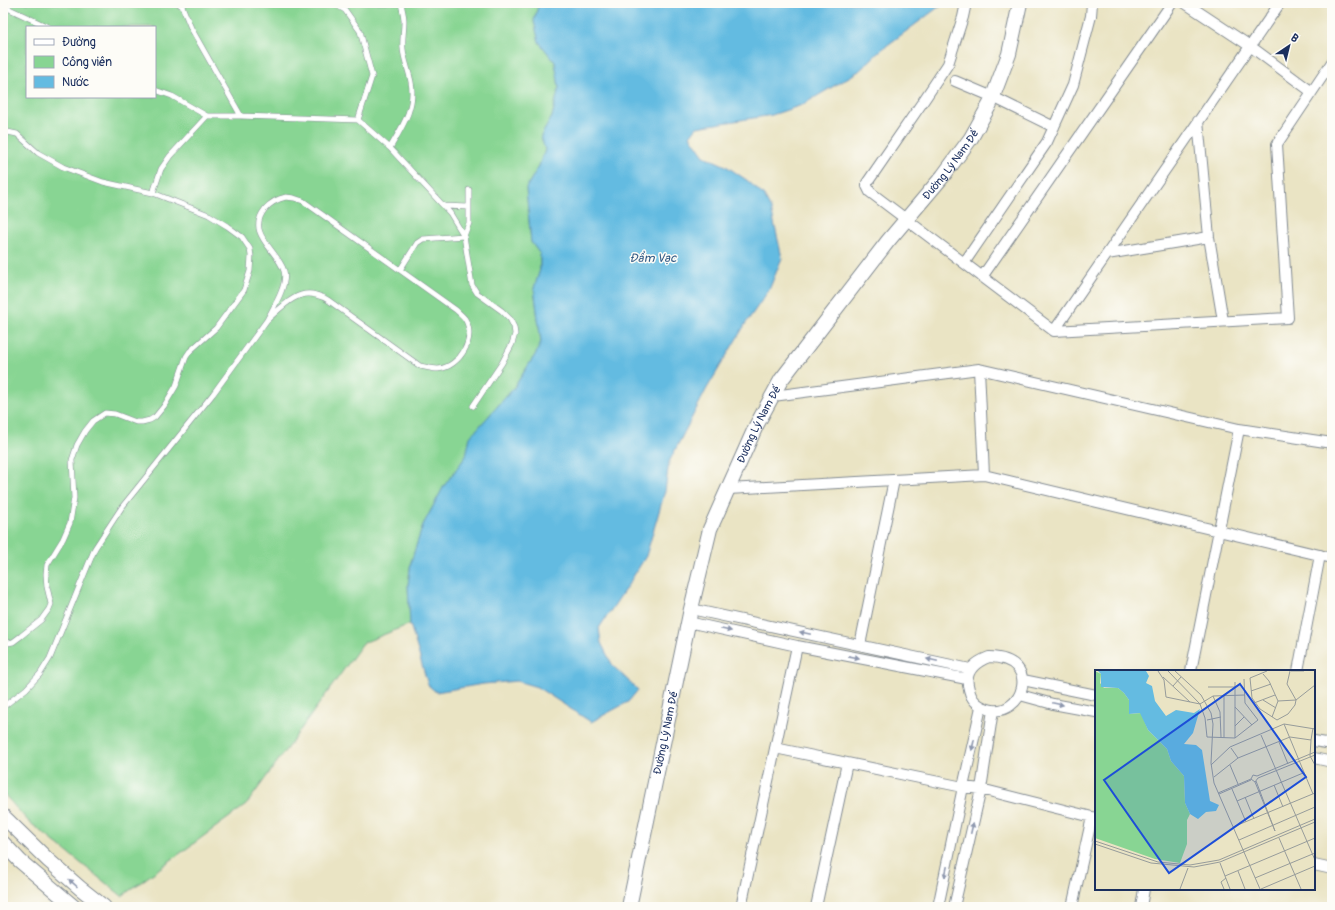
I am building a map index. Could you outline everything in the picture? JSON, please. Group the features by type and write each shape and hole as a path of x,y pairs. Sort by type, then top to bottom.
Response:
{"street":[{"path":"966,3 964,17 948,64 867,183 867,186 870,192 1054,331 1288,318 1277,144 1332,62"},
{"name":"Đường Lý Nam Đế","path":"629,907 690,615 710,529 756,426 781,380 888,241 943,176 971,138 990,104 1009,54 1020,3"},
{"path":"964,263 1047,142 1073,85 1092,3"},
{"path":"982,277 1172,3"},
{"path":"1185,3 1250,46 1312,92"},
{"path":"1054,331 1280,3"},
{"path":"955,81 993,97 1054,127"},
{"path":"1198,122 1209,237 1223,321"},
{"path":"1107,254 1209,237"},
{"path":"773,396 979,369 1239,429 1332,443"},
{"path":"979,369 984,474"},
{"path":"1191,670 1239,429"},
{"path":"728,489 984,474 1332,558"},
{"path":"860,645 894,480"},
{"path":"1298,670 1320,555"},
{"path":"690,615 860,645 970,668"},
{"path":"690,615 797,646 967,680"},
{"path":"741,907 797,646"},
{"path":"989,657 1000,657 1011,661 1019,670 1023,680 1020,695 1007,707 1001,710 993,710 982,707 972,697 967,680 970,668 978,661 989,657"},
{"path":"1023,680 1095,695"},
{"path":"1020,695 1053,704 1095,712"},
{"path":"938,907 963,787 982,707"},
{"path":"954,907 981,789 993,710"},
{"path":"1315,741 1332,744"},
{"path":"775,748 963,787 981,789 1094,817 1072,907"},
{"path":"1315,758 1332,762"},
{"path":"816,907 847,763"},
{"path":"3,816 48,860 104,907"},
{"path":"3,843 20,861 74,907"},
{"path":"1315,865 1332,869"},
{"path":"1140,907 1144,890"}],"lane":[{"path":"178,3 182,6 191,28 241,116"},
{"path":"333,3 345,10 360,31 372,76 358,120"},
{"path":"390,148 411,108 412,96 412,84 403,53 402,43 404,21 400,3"},
{"path":"3,6 46,26"},
{"path":"156,90 172,96 208,116 358,120 390,148 450,213 464,236 472,285 477,293 502,311 510,319 514,327 515,334 512,344 502,363 472,406"},
{"path":"152,193 161,169 170,156 208,116"},
{"path":"3,132 17,134 38,153 63,167 103,182 152,193 209,215 242,237 250,249 251,256 247,282 244,290 216,328 190,351 186,357 176,386 164,406 155,417 142,422 115,414 105,413 93,421 85,431 77,445 72,460 74,498 70,523 63,539 48,565 46,574 51,604 41,620 13,642 3,644"},
{"path":"464,236 469,223 469,190"},
{"path":"3,707 26,689 40,674 50,658 95,548 122,506 213,394 267,320 285,282 284,272 261,235 259,227 260,218 270,203 286,197 303,201 456,310 468,326 467,345 456,361 448,366 439,369 420,366 328,300 316,294 302,294 291,300 267,320"},
{"path":"444,206 469,207"},
{"path":"400,270 417,244 423,239 464,236"}],"green space":[{"path":"3,3 539,3 534,21 539,42 555,62 559,87 552,117 541,136 545,150 539,166 526,188 531,242 540,254 540,270 534,288 541,342 537,352 513,389 470,437 466,456 444,486 423,525 411,562 408,585 410,624 363,643 246,805 122,896 28,821 3,793"}],"water":[{"name":"Đầm Vạc","path":"539,3 942,3 881,50 859,71 802,105 772,115 697,127 690,136 704,156 726,166 748,181 764,196 771,209 782,258 769,290 746,323 706,390 669,462 665,491 646,556 599,628 601,643 613,666 638,690 628,702 591,722 537,687 517,681 483,684 436,692 428,685 410,624 408,585 411,562 423,525 444,486 466,456 470,437 513,389 537,352 541,342 534,288 540,270 540,254 531,242 526,188 539,166 545,150 541,136 552,117 559,87 555,62 539,42 534,21"}]}
